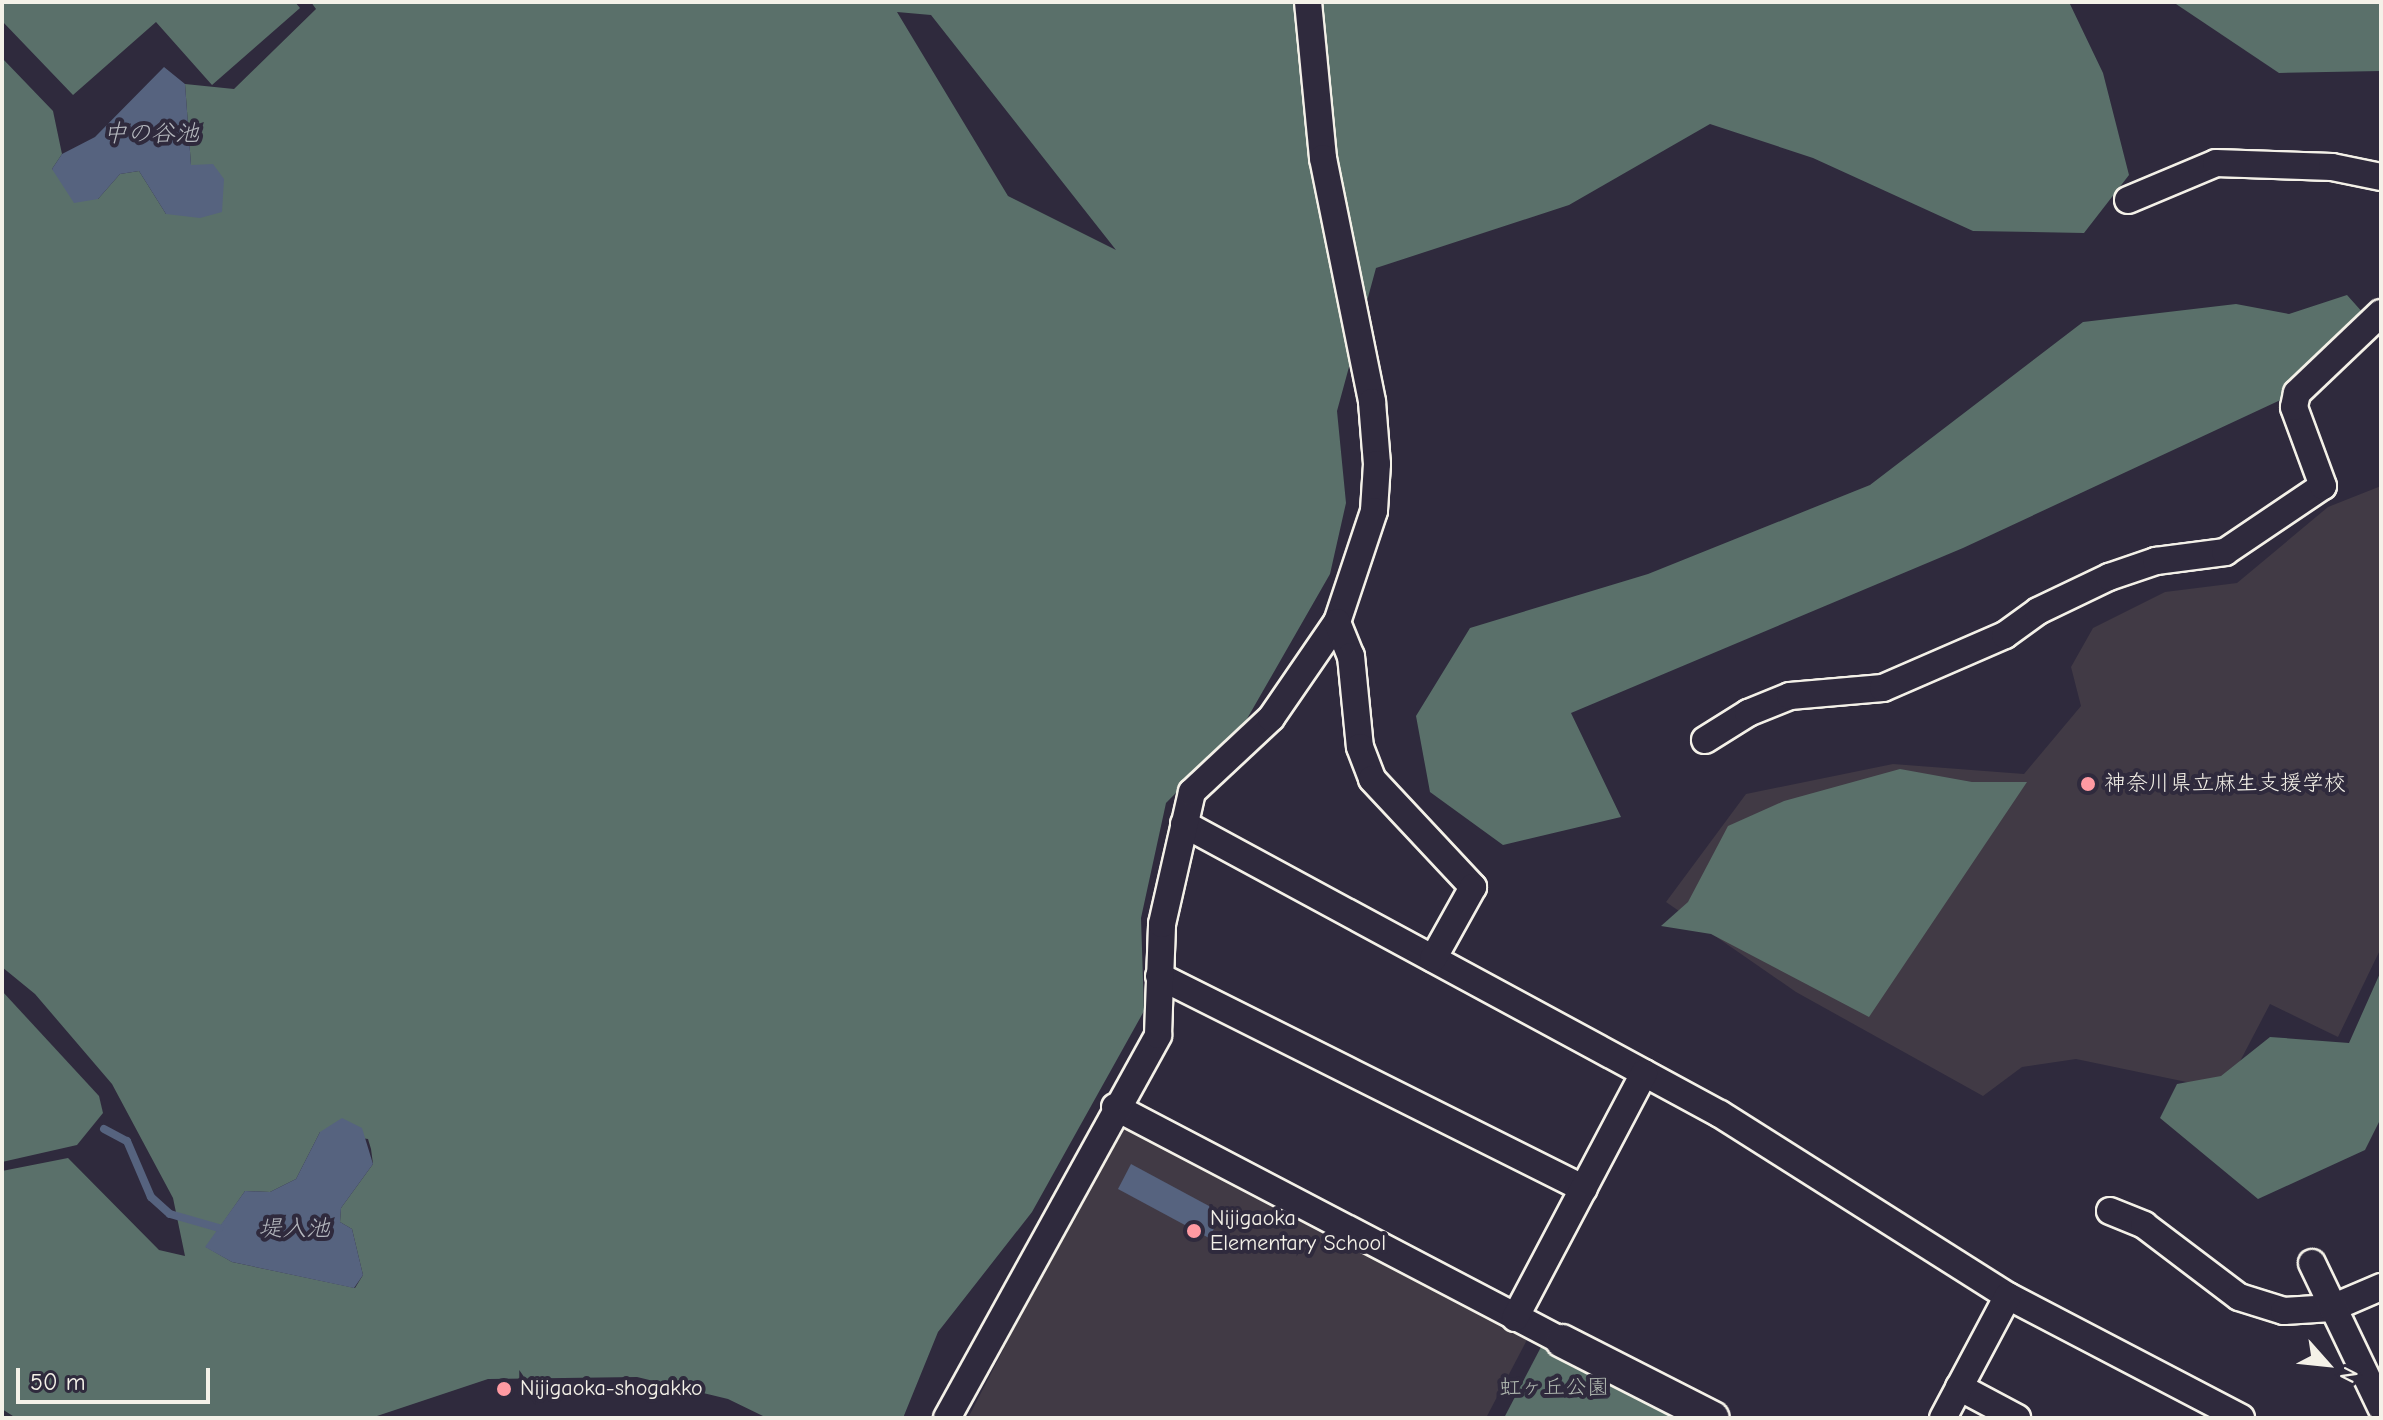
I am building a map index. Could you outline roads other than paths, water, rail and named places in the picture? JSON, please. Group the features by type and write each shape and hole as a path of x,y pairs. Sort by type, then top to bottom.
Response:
{"street":[{"path":"947,1418 1115,1107 1158,1035 1162,924 1192,792 1271,718 1337,622 1374,511 1377,464 1372,402 1323,158 1308,2"},
{"path":"2128,200 2216,163 2302,164 2381,177"},
{"path":"1705,740 1748,713 1790,696 1883,688 2005,635 2038,611 2109,577 2156,561 2225,552 2323,486 2294,407 2297,393 2381,313"},
{"path":"1337,622 1351,656 1360,747 1372,779 1473,887 1433,959"},
{"path":"1184,824 1720,1114 2008,1296 2241,1418"},
{"path":"1159,976 1584,1189"},
{"path":"1515,1318 1644,1073"},
{"path":"1115,1107 1515,1318 1713,1418"},
{"path":"2110,1211 2144,1225 2239,1297 2284,1311 2332,1308 2381,1287"},
{"path":"2312,1263 2381,1407"},
{"path":"1943,1418 2008,1296"},
{"path":"1959,1387 2017,1418"}],"water":[{"name":"中の谷池","path":"164,67 185,84 191,165 213,164 224,179 222,212 200,218 166,214 139,171 120,174 98,199 74,203 52,169 62,154 95,137"},
{"name":"堤入池","path":"342,1118 362,1128 373,1164 341,1208 340,1222 352,1229 363,1275 354,1288 232,1262 205,1247 245,1191 270,1192 296,1179 320,1132"},
{"path":"1131,1164 1222,1213 1209,1238 1118,1189"}],"waterway":[{"path":"104,1129 127,1141 151,1197 170,1214 219,1228"}],"place":[{"name":"神奈川県立麻生支援学校","path":"2088,784"},
{"name":"Nijigaoka Elementary School","path":"1194,1231"},
{"name":"Nijigaoka-shogakko","path":"504,1389"}],"park label":[{"name":"虹ヶ丘公園","path":"1554,1388"}]}
